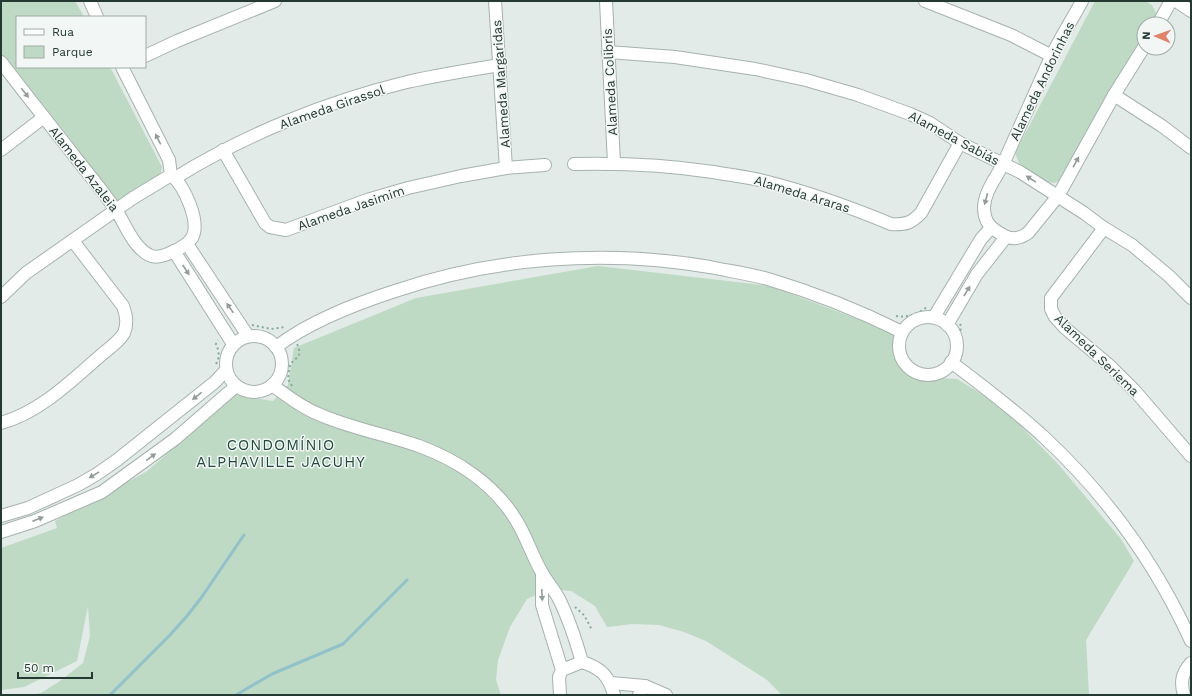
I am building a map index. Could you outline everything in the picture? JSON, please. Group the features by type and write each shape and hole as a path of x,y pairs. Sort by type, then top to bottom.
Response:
{"street":[{"path":"90,1 97,16"},
{"path":"146,56 177,41 274,1"},
{"name":"Alameda Margaridas","path":"495,1 506,168"},
{"name":"Alameda Colibris","path":"606,1 614,163"},
{"path":"925,1 1011,35 1052,56"},
{"name":"Alameda Andorinhas","path":"991,228 984,214 984,205 989,189 1003,164 1052,56 1082,1"},
{"path":"1163,16 1171,1"},
{"path":"1176,1 1191,11"},
{"name":"Alameda Sabiás","path":"608,52 675,57 755,69 806,80 858,95 910,114 930,123 960,143 1020,172 1084,213 1104,228 1132,245 1169,276 1191,298"},
{"path":"957,363 933,374 919,373 912,370 903,360 900,353 899,346 902,332 916,319 937,312 981,239 991,228 1006,237 1022,237 1028,233 1058,196 1114,95 1138,56"},
{"name":"Alameda Azaleia","path":"1,62 116,210 134,241 142,250 151,257 164,256 187,244"},
{"name":"Alameda Girassol","path":"1,297 26,274 116,210 223,150 326,106 407,82 500,65"},
{"path":"123,68 169,160 173,177 185,194 193,213 195,226 192,237 187,244 245,331 264,337 271,341 280,354 281,367 277,379 272,385 258,392 242,390 236,386 220,368"},
{"path":"1114,95 1162,126 1191,148"},
{"path":"1,150 44,118"},
{"name":"Alameda Araras","path":"574,164 614,163 678,167 763,181 802,191 891,224 903,225 913,220 921,213 960,143"},
{"name":"Alameda Jasimim","path":"223,150 265,223 270,227 286,230 367,200 408,188 506,168 545,165"},
{"name":"Alameda Seriema","path":"1104,228 1051,298 1051,309 1055,318 1065,328 1109,365 1135,392 1191,456"},
{"path":"947,325 977,274 1006,237"},
{"path":"1,423 32,410 55,395 113,345 123,334 126,324 126,316 123,306 73,242"},
{"path":"1,516 28,508 78,485 97,474 117,460 215,382 220,368 226,360 230,339 174,251"},
{"path":"276,347 293,334 342,311 378,296 430,280 505,264 540,260 583,258 625,258 685,263 766,279 833,301 902,332"},
{"path":"965,266 977,274"},
{"path":"198,289 210,280"},
{"path":"937,312 952,330 956,343 954,356 957,363 1045,437 1081,473 1117,517 1151,564 1191,641"},
{"path":"230,339 240,339 245,331"},
{"path":"272,385 296,402 324,416 420,446 440,454 473,474 501,499 516,520 542,573 559,599 568,606 582,662"},
{"path":"1,532 35,521 102,492 175,439 236,386"},
{"path":"542,573 542,605 562,670 559,688 560,695"},
{"path":"546,616 568,606"},
{"path":"562,670 582,662 593,665 600,670 611,683 614,695"},
{"path":"1184,695 1182,677 1191,662"},
{"path":"611,683 642,691 666,695"}],"path":[{"path":"890,315 902,317 916,314 929,307 937,312"},
{"path":"954,313 961,326 957,363"},
{"path":"245,331 254,325 271,329 288,326 300,352 300,356 290,365 288,379 292,386 297,390"},
{"path":"220,368 218,361 219,350 216,344 217,341 230,339"},
{"path":"568,606 576,608 584,615 592,630"}],"green space":[{"path":"1,1 75,1 83,16 16,16 16,68 111,68 162,167 159,180 122,204 111,202 1,67"},
{"path":"1095,1 1145,1 1152,5 1158,16 1136,16 1136,56 1139,56 1063,179 1054,183 1042,181 1021,168 1015,153"},
{"path":"598,266 770,286 889,331 903,347 917,377 957,379 1001,406 1058,464 1121,539 1134,561 1086,640 1089,695 782,695 767,680 706,641 684,632 659,625 633,624 607,627 595,606 571,591 548,589 527,599 510,627 498,660 496,680 501,695 31,695 41,693 60,681 83,663 90,636 88,606 77,661 24,687 1,690 1,548 57,528 55,521 146,472 235,395 273,401 288,385 294,348 416,298"}],"waterway":[{"path":"110,695 187,616 244,535"},
{"path":"236,695 272,674 343,644 407,580"}],"district":[{"name":"CONDOMÍNIO ALPHAVILLE JACUHY","path":"281,454"}]}
